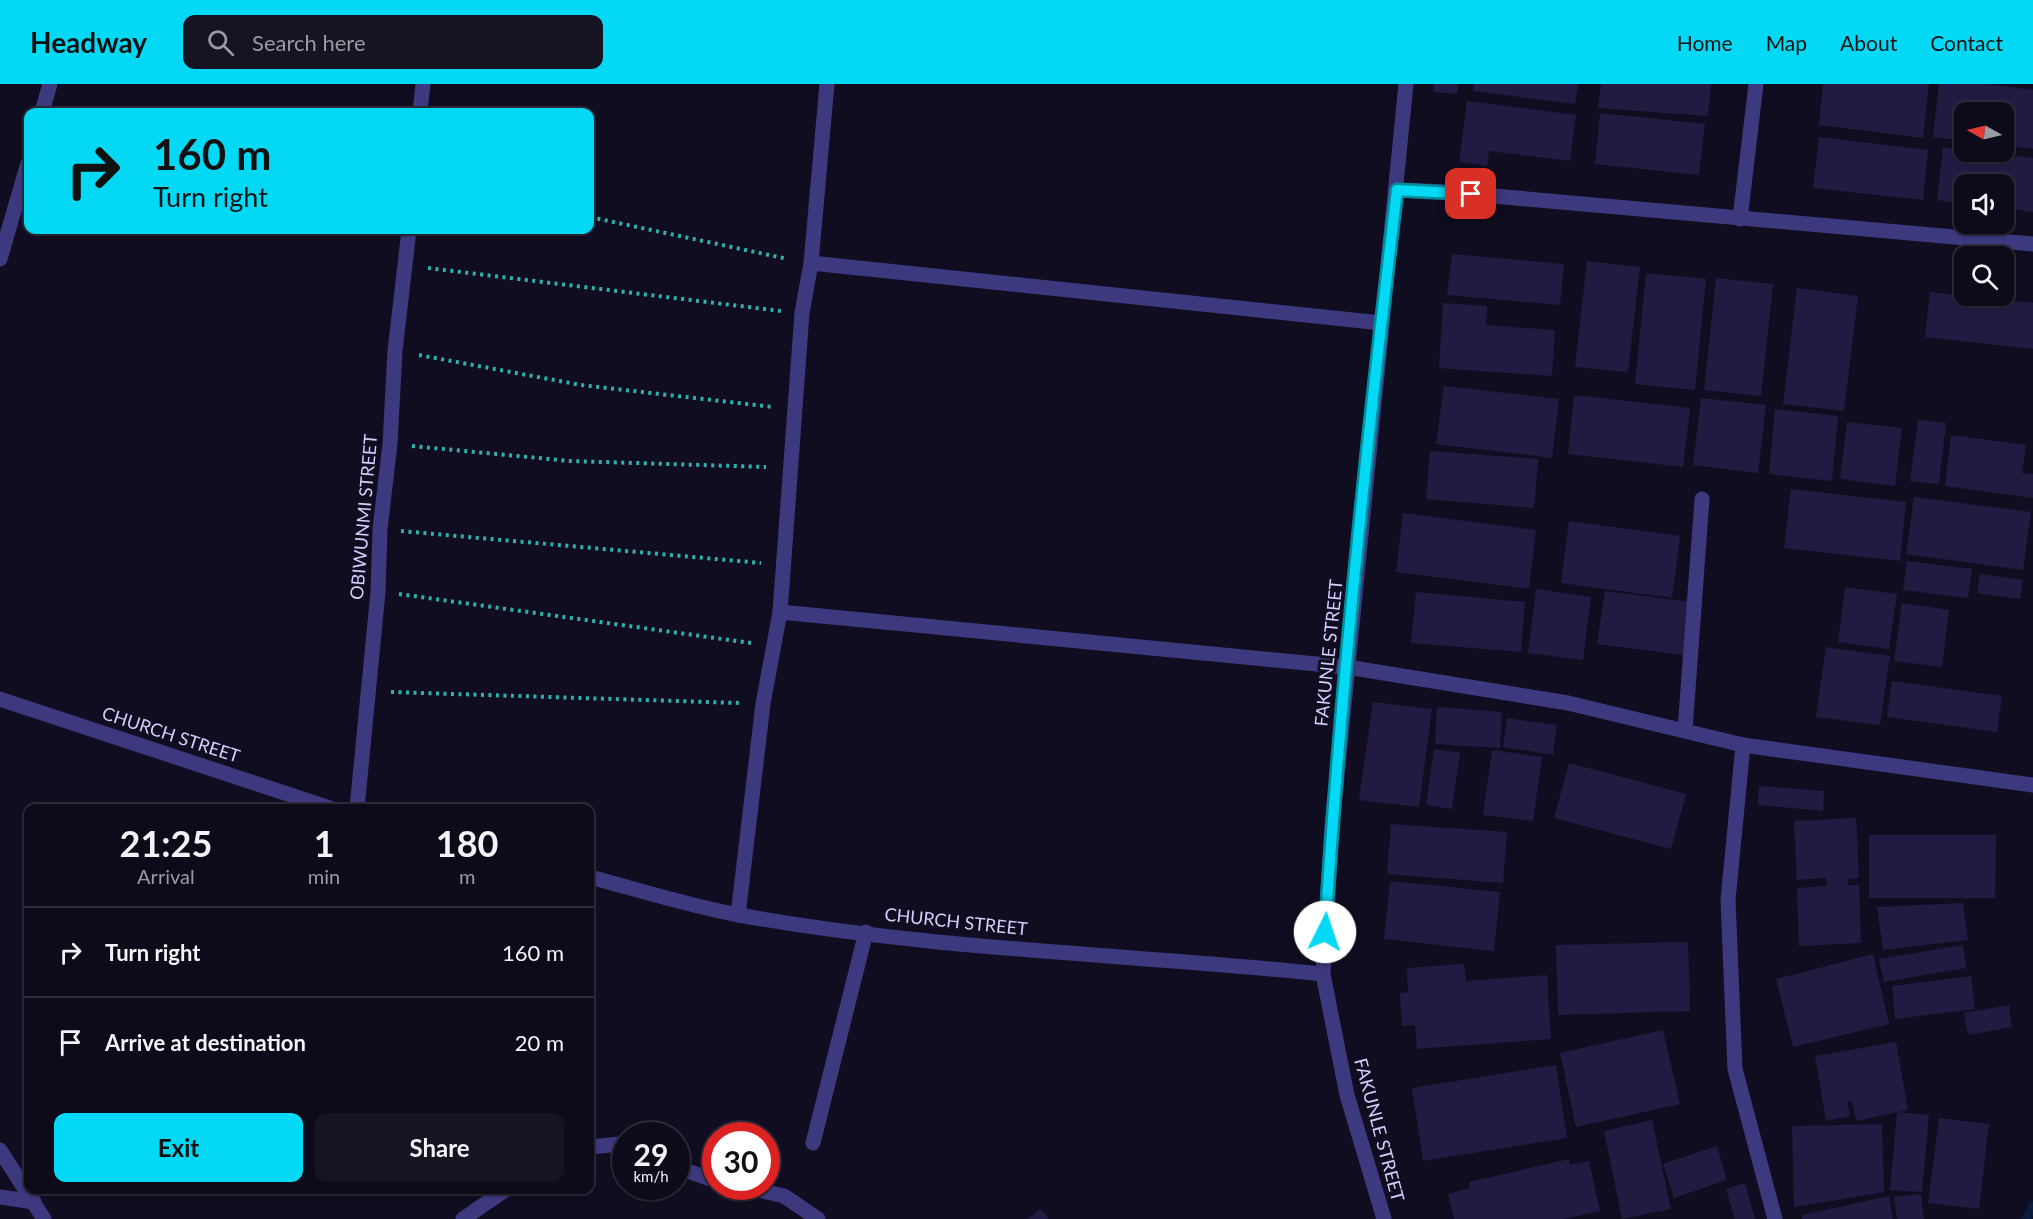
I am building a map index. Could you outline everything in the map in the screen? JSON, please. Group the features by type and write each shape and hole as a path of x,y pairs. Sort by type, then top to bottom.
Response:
{"street":[{"path":"43,108 50,84"},
{"path":"420,108 423,84"},
{"path":"738,915 763,704 780,612 802,313 811,263 827,84"},
{"name":"FAKUNLE STREET","path":"1384,1219 1347,1095 1323,974 1332,826 1406,84"},
{"path":"1740,219 1756,84"},
{"path":"0,259 24,177"},
{"path":"1397,190 1449,192 2033,244"},
{"name":"OBIWUNMI STREET","path":"357,804 366,691 378,591 380,529 390,444 395,351 409,234"},
{"path":"811,263 1381,323"},
{"path":"1685,730 1701,499"},
{"path":"780,612 1347,667 1568,703 1743,745 2033,785"},
{"name":"CHURCH STREET","path":"0,699 318,804"},
{"path":"1743,745 1728,900 1735,1069 1775,1219"},
{"name":"CHURCH STREET","path":"594,878 738,915 866,932 987,947 1195,961 1323,974"},
{"path":"813,1143 866,932"},
{"path":"594,1147 612,1145"},
{"path":"0,1150 24,1187"},
{"path":"29,1194 44,1219"},
{"path":"463,1219 499,1194"},
{"path":"780,1195 818,1219"},
{"path":"0,1197 34,1202"}],"path":[{"path":"594,218 811,263"},
{"path":"406,266 802,313"},
{"path":"395,351 581,386 796,410"},
{"path":"390,444 570,461 792,468"},
{"path":"380,529 785,565"},
{"path":"378,591 774,646"},
{"path":"366,691 763,704"}],"building":[{"path":"1434,84 1458,84 1457,94 1433,92"},
{"path":"1474,84 1578,84 1575,104 1473,91"},
{"path":"1601,84 1711,84 1708,116 1598,108"},
{"path":"1823,84 1929,84 1923,138 1819,125"},
{"path":"1939,84 1985,84 2033,90 2033,149 2014,146 2014,102 1954,102 1954,140 1933,137"},
{"path":"1467,101 1576,115 1570,161 1489,151 1487,166 1459,162"},
{"path":"1600,113 1705,124 1699,175 1595,164"},
{"path":"1819,137 1928,150 1923,200 1813,188"},
{"path":"1943,147 1954,148 1954,162 2014,162 2014,156 2033,158 2033,212 2014,209 2014,174 1954,174 1954,202 1937,200"},
{"path":"1452,254 1564,264 1560,305 1447,295"},
{"path":"1587,261 1640,267 1628,372 1575,367"},
{"path":"1646,273 1706,279 1695,390 1635,384"},
{"path":"1716,278 1773,284 1761,396 1704,390"},
{"path":"1797,288 1858,296 1844,411 1783,404"},
{"path":"1930,292 1954,295 1954,306 2014,306 2014,301 2033,303 2033,349 1925,337"},
{"path":"1443,303 1487,306 1486,325 1555,330 1552,376 1439,368"},
{"path":"1444,386 1559,399 1552,458 1436,444"},
{"path":"1574,395 1690,408 1683,467 1568,454"},
{"path":"1701,398 1766,405 1758,473 1693,465"},
{"path":"1775,409 1838,416 1832,481 1769,474"},
{"path":"1918,420 1946,423 1939,484 1910,481"},
{"path":"1847,422 1902,428 1895,486 1840,479"},
{"path":"1951,435 2026,445 2022,473 2033,474 2033,498 1945,486"},
{"path":"1430,451 1538,459 1534,508 1426,499"},
{"path":"1791,489 1906,502 1900,561 1784,548"},
{"path":"1914,497 2031,512 2023,570 1906,554"},
{"path":"1403,513 1536,530 1529,589 1396,572"},
{"path":"1569,521 1680,536 1672,598 1561,583"},
{"path":"1907,561 1972,569 1968,598 1903,590"},
{"path":"1980,574 2023,580 2020,599 1977,593"},
{"path":"1845,587 1897,594 1889,649 1838,642"},
{"path":"1536,589 1591,597 1583,660 1528,653"},
{"path":"1605,591 1690,602 1683,655 1597,644"},
{"path":"1416,592 1525,602 1521,652 1411,643"},
{"path":"1902,603 1949,610 1942,667 1894,661"},
{"path":"1826,647 1890,656 1880,725 1816,717"},
{"path":"1892,681 2002,696 1997,732 1887,717"},
{"path":"1373,702 1432,709 1419,807 1359,800"},
{"path":"1437,707 1502,712 1500,748 1435,744"},
{"path":"1507,718 1557,725 1553,755 1503,747"},
{"path":"1434,749 1460,753 1452,809 1426,805"},
{"path":"1492,750 1542,757 1533,821 1483,815"},
{"path":"1569,763 1686,794 1671,849 1554,818"},
{"path":"1759,786 1824,791 1823,811 1758,805"},
{"path":"1856,818 1859,878 1848,879 1848,885 1859,885 1861,943 1799,946 1797,888 1827,886 1826,878 1797,880 1794,821"},
{"path":"1391,824 1507,832 1503,883 1387,874"},
{"path":"1869,835 1996,835 1995,898 1869,898"},
{"path":"1390,881 1500,892 1494,951 1384,939"},
{"path":"1963,903 1968,940 1883,950 1877,907"},
{"path":"1688,942 1690,1011 1558,1015 1556,945"},
{"path":"1963,945 1966,968 1884,982 1879,959"},
{"path":"1873,954 1889,1024 1793,1047 1776,979"},
{"path":"1464,964 1466,981 1547,975 1551,1039 1417,1049 1415,1025 1402,1026 1400,993 1408,992 1407,968"},
{"path":"1971,976 1975,1009 1895,1019 1892,986"},
{"path":"2009,1005 2012,1027 1968,1035 1964,1013"},
{"path":"1663,1030 1680,1104 1576,1127 1560,1053"},
{"path":"1896,1042 1908,1110 1856,1121 1852,1101 1847,1102 1850,1116 1826,1121 1815,1056"},
{"path":"1556,1065 1567,1138 1423,1161 1412,1088"},
{"path":"1897,1112 1929,1115 1922,1192 1890,1190"},
{"path":"1939,1118 1989,1124 1979,1209 1928,1203"},
{"path":"1652,1120 1671,1209 1622,1219 1604,1131"},
{"path":"1882,1124 1884,1192 1794,1207 1792,1126"},
{"path":"1717,1146 1727,1180 1674,1198 1663,1164"},
{"path":"1569,1159 1570,1165 1589,1161 1600,1211 1563,1219 1454,1219 1448,1194 1470,1188 1469,1182"},
{"path":"1745,1183 1755,1219 1735,1219 1726,1189"},
{"path":"1921,1194 1924,1219 1897,1219 1894,1197"},
{"path":"1889,1196 1893,1219 1802,1219 1802,1215"},
{"path":"1041,1209 1049,1219 1027,1219"}],"waterway":[{"path":"2026,1219 2033,1205"}],"route":[{"path":"1325,932 1345,689 1381,323 1397,190 1471,194"}]}
